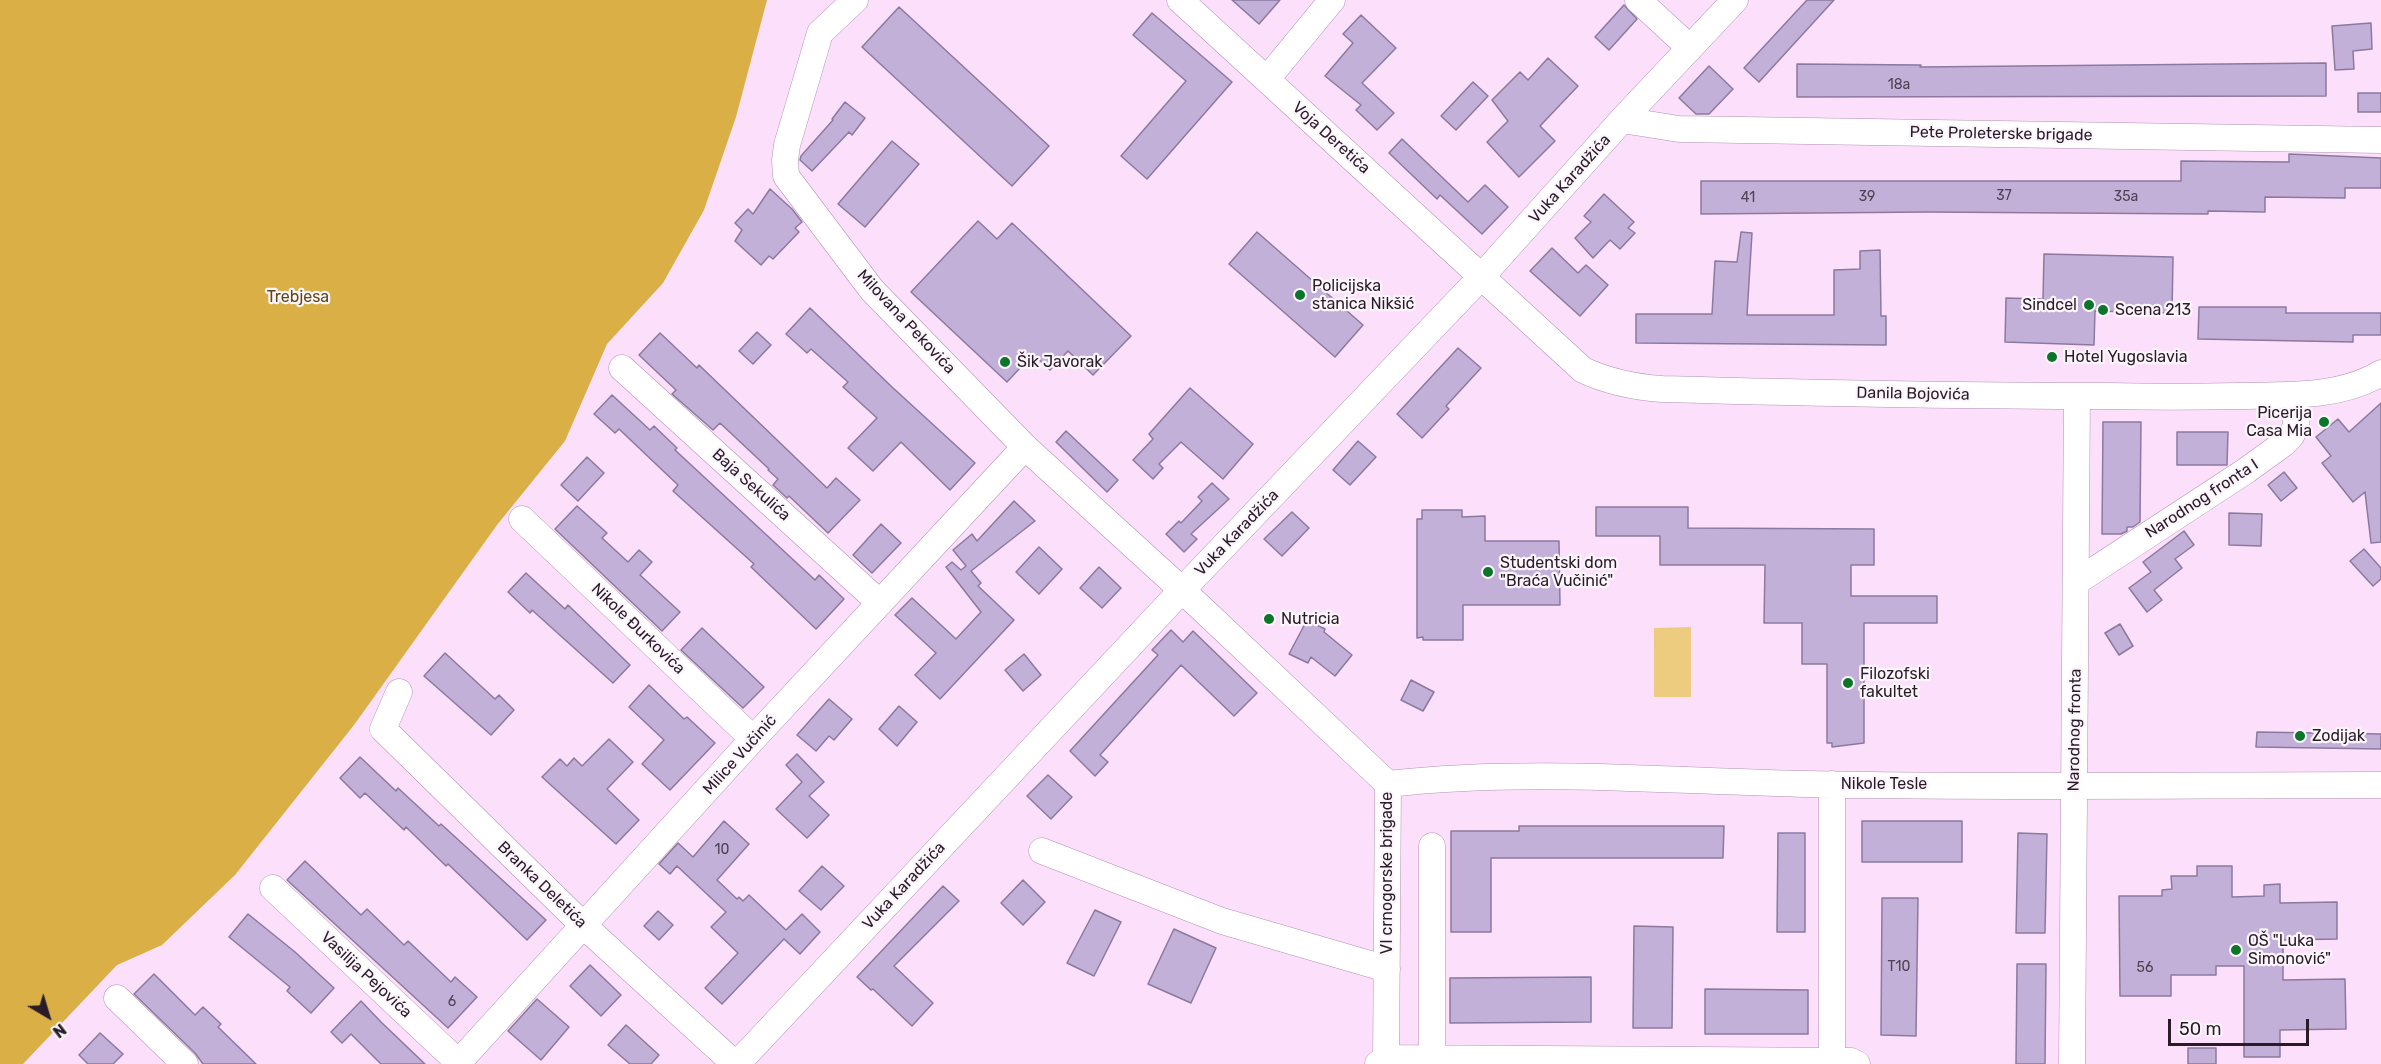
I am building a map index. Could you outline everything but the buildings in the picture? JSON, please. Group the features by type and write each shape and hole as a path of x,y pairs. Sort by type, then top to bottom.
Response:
{"street":[{"name":"Milovana Pekovića","path":"855,0 820,33 787,145 784,160 786,176 872,290 1025,447 1182,590"},
{"name":"Voja Deretića","path":"1180,0 1482,276"},
{"path":"1267,79 1332,0"},
{"path":"1638,0 1690,48"},
{"name":"Vuka Karadžića","path":"736,1064 1182,590 1482,276 1622,120 1736,0"},
{"name":"Pete Proleterske brigade","path":"1622,120 1679,129 2381,140"},
{"name":"Danila Bojovića","path":"1482,276 1583,370 1607,381 1632,387 1900,395 2295,395 2341,389 2368,381 2381,373"},
{"name":"Baja Sekulića","path":"622,368 880,603"},
{"name":"Narodnog fronta I","path":"2076,582 2283,444 2291,436 2296,426 2295,395"},
{"name":"Narodnog fronta","path":"2072,1064 2077,396"},
{"name":"Milice Vučinić","path":"458,1063 753,739 1025,447"},
{"name":"Nikole Đurkovića","path":"522,519 753,739"},
{"name":"VI crnogorske brigade","path":"1182,590 1388,784 1384,1062"},
{"name":"Branka Deletića","path":"399,692 384,729 584,926 736,1064"},
{"name":"Nikole Tesle","path":"1388,784 1431,779 1534,775 1832,784 2381,785"},
{"path":"1384,1062 1844,1062 1832,784"},
{"path":"1432,846 1432,1061"},
{"path":"1042,851 1222,921 1387,969"},
{"name":"Vasilija Pejovića","path":"273,888 458,1063"},
{"path":"117,998 185,1064"}],"shaded area":[{"path":"1691,627 1691,697 1654,697 1654,628"}],"green space":[{"name":"Trebjesa","path":"0,0 767,0 736,117 704,210 663,283 607,344 565,441 497,525 354,725 235,875 162,945 117,965 23,1064 0,1064"}],"place":[{"name":"Policijska stanica Nikšić","path":"1300,295"},
{"name":"Sindcel","path":"2089,305"},
{"name":"Scena 213","path":"2103,310"},
{"name":"Hotel Yugoslavia","path":"2052,357"},
{"name":"Šik Javorak","path":"1005,362"},
{"name":"Picerija Casa Mia","path":"2324,422"},
{"name":"Studentski dom \"Braća Vučinić\"","path":"1488,572"},
{"name":"Nutricia","path":"1269,619"},
{"name":"Filozofski fakultet","path":"1848,683"},
{"name":"Zodijak","path":"2300,736"},
{"name":"OŠ \"Luka Simonović\"","path":"2236,950"}]}
